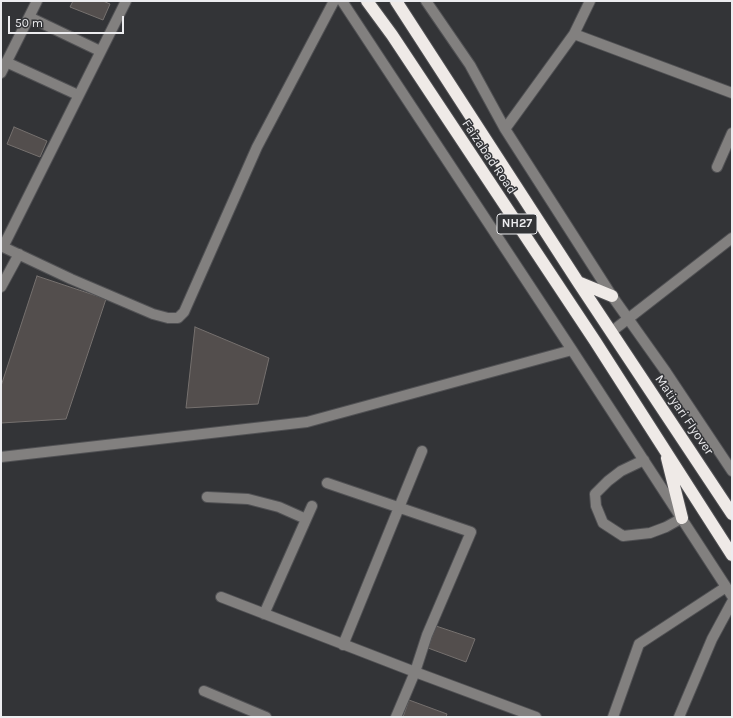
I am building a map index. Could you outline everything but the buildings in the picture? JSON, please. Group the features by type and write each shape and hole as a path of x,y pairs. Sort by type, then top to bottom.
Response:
{"highway":[{"name":"Faizabad Road","path":"367,1 396,42 582,321 665,449"},
{"name":"Faizabad Road","path":"396,1 611,332"},
{"path":"578,282 612,296"},
{"name":"Matiyari Flyover","path":"611,332 732,514"},
{"name":"NH27","path":"665,449 732,554"},
{"path":"665,449 682,518"}],"street":[{"path":"1,73 37,1"},
{"path":"126,1 2,247 71,279 153,314 168,318 178,318 184,312 257,147 334,1"},
{"path":"342,1 732,596"},
{"path":"426,1 470,65 505,129 612,296 666,372 732,471"},
{"path":"505,129 574,34 590,1"},
{"path":"29,17 100,51"},
{"path":"574,34 732,93"},
{"path":"6,62 78,95"},
{"path":"717,168 732,133"},
{"path":"611,332 732,238"},
{"path":"1,287 19,254"},
{"path":"1,457 307,422 572,350"},
{"path":"344,645 422,451"},
{"path":"644,460 621,471 595,494 596,506 603,523 623,536 650,533 666,527 682,518"},
{"path":"327,483 471,532 427,635 415,672 396,717"},
{"path":"207,497 248,499 279,507 306,519"},
{"path":"264,614 312,506"},
{"path":"613,717 640,644 726,587"},
{"path":"221,597 536,717"},
{"path":"679,717 712,639 732,602"},
{"path":"204,691 266,717"}]}
